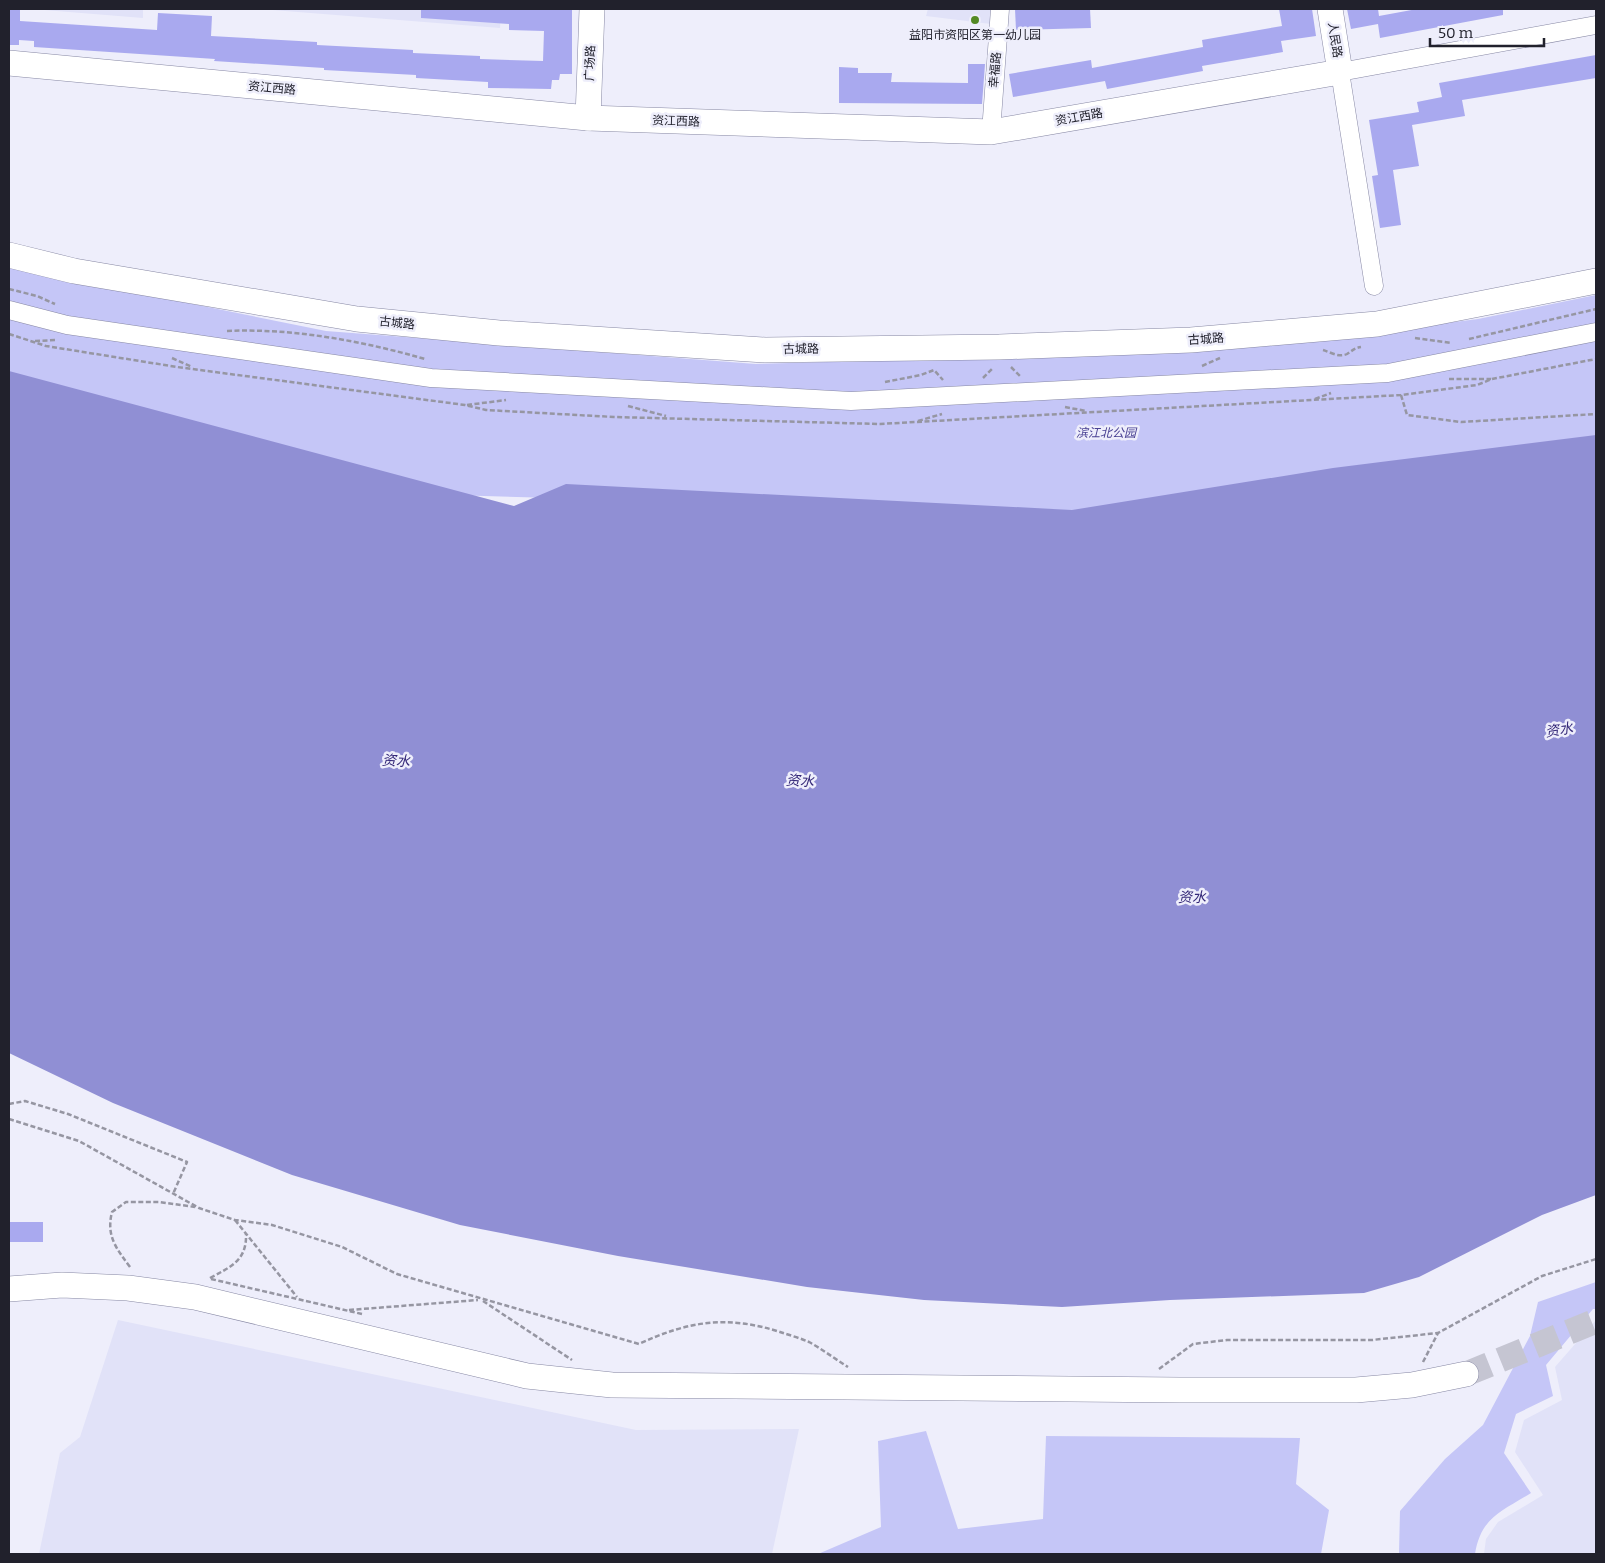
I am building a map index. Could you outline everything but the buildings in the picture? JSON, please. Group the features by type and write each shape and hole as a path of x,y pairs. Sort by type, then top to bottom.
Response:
{"street":[{"name":"广场路","path":"588,118 592,9"},
{"name":"幸福路","path":"991,132 1000,9"},
{"name":"人民路","path":"1330,9 1340,72"},
{"path":"1374,286 1340,72 1596,24"},
{"name":"资江西路","path":"9,64 588,118 991,132 1340,72"},
{"name":"古城路","path":"9,255 74,271 357,319 499,333 765,350 999,347 1191,340 1377,324 1596,281"},
{"path":"9,310 67,325 431,378 851,401 1388,373 1596,332"},
{"path":"9,1289 62,1286 128,1288 195,1297 527,1376 612,1384 1356,1390 1412,1385 1466,1374"}],"path":[{"path":"9,289 38,296 62,307"},
{"path":"1467,340 1543,320 1596,309"},
{"path":"219,331 265,329 379,346 427,360"},
{"path":"1413,337 1430,341 1458,342"},
{"path":"1316,350 1324,350 1336,356 1346,355 1353,348 1362,347"},
{"path":"1198,367 1226,356"},
{"path":"1004,366 1014,368 1026,382"},
{"path":"881,382 909,378 934,370 942,378 946,387 966,395 977,390 984,375 998,367"},
{"path":"1401,395 1406,415 1461,422 1596,414"},
{"path":"9,1104 24,1100 68,1114 187,1162 173,1194"},
{"path":"9,1119 79,1141 198,1208"},
{"path":"121,1267 130,1267 116,1247 111,1233 109,1226 112,1212 126,1202 159,1202 198,1208 235,1220 272,1225 342,1247 397,1274 481,1300 639,1344 662,1333 693,1324 725,1321 761,1326 808,1342 848,1367 838,1367"},
{"path":"235,1220 298,1298"},
{"path":"246,1233 246,1246 236,1263 209,1278 364,1315"},
{"path":"1166,1371 1156,1371 1192,1344 1227,1340 1372,1340 1438,1333 1542,1276 1596,1259"},
{"path":"346,1310 481,1300 574,1361 564,1360"},
{"path":"1431,1363 1422,1365 1438,1333"}],"shaded area":[{"path":"32,9 143,9 143,18"},
{"path":"260,9 501,9 500,28"},
{"name":"益阳市资阳区第一幼儿园","path":"928,9 993,9 991,24 926,16"},
{"path":"118,1320 636,1430 799,1429 772,1554 39,1554 60,1453 80,1437"},
{"path":"1596,1320 1596,1554 1484,1554 1486,1539 1498,1522 1543,1495 1515,1452 1524,1420 1562,1400 1555,1367"}],"green space":[{"name":"滨江北公园","path":"9,267 326,331 756,364 938,359 1274,345 1478,319 1596,295 1596,449 1108,514 379,493 9,380"},
{"path":"1596,1282 1596,1309 1593,1309 1546,1365 1553,1396 1516,1414 1504,1453 1531,1493 1487,1523 1478,1542 1475,1554 1399,1554 1400,1511 1445,1459 1483,1425 1530,1336 1538,1302"},
{"path":"926,1431 958,1529 1043,1519 1046,1436 1300,1438 1296,1484 1329,1510 1321,1554 818,1554 881,1527 878,1441"}],"water":[{"name":"资水","path":"9,371 514,506 566,484 1072,510 1333,468 1596,435 1596,1195 1542,1215 1419,1277 1364,1293 1170,1300 1062,1307 924,1300 807,1287 618,1256 460,1225 292,1175 113,1103 9,1053"}],"tunnel":[{"path":"1466,1374 1596,1321"}],"place":[{"name":"益阳市资阳区第一幼儿园","path":"975,20"}]}
